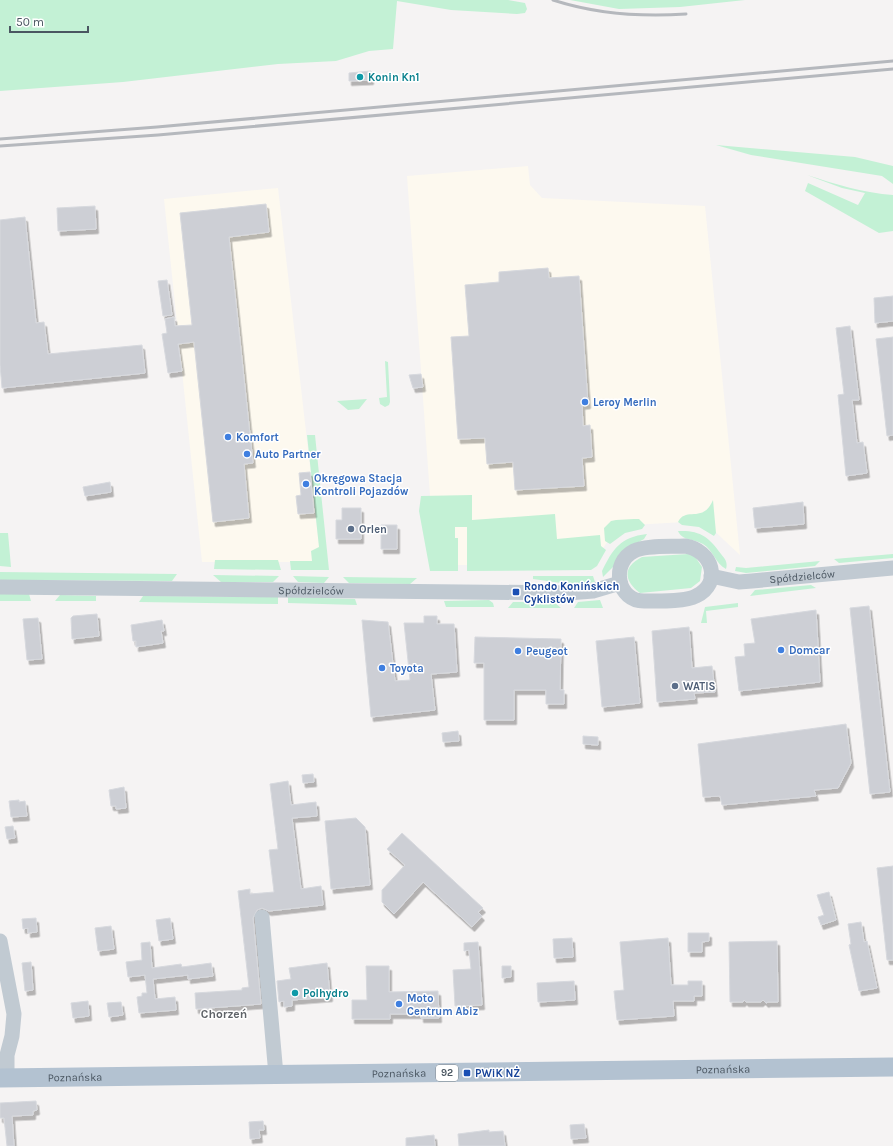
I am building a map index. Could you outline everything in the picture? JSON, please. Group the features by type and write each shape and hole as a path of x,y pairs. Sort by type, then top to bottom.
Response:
{"main road":[{"name":"Poznańska","path":"3,1078 893,1067"}],"street":[{"path":"685,546 698,549 707,557 711,569 711,576 704,590 690,598 638,600 628,595 620,583 618,576 621,564 624,559 634,551 685,546"},
{"name":"Spółdzielców","path":"711,576 738,582 893,568"},
{"name":"Spółdzielców","path":"0,587 568,593 593,592 620,583"},
{"path":"262,917 276,1075"},
{"path":"0,941 14,1014 12,1036 3,1078"}],"shaded area":[{"name":"Leroy Merlin","path":"528,166 530,185 542,198 705,206 740,555 708,525 684,522 633,525 613,532 593,565 435,565 407,176"},
{"path":"278,188 321,562 202,562 164,199"}],"green space":[{"path":"0,0 508,0 525,3 527,9 525,13 517,14 451,10 397,1 393,49 369,51 336,61 278,64 123,82 0,91"},
{"path":"570,0 745,0 680,7 619,9"},
{"path":"716,145 855,157 893,166 893,184 882,176 751,155"},
{"path":"807,175 860,190 893,195 893,231 879,233 805,191 808,183 858,205 865,193 842,188"},
{"path":"385,361 388,362 390,402 389,405 385,407 380,404 379,398 387,397"},
{"path":"367,399 359,409 348,410 337,401"},
{"path":"307,435 315,435 329,570 291,570 290,561 312,561 311,551 319,547"},
{"path":"472,495 472,520 555,514 557,539 600,535 601,546 606,550 597,566 591,570 467,571 467,527 455,527 455,538 458,538 458,571 430,571 419,511 421,496"},
{"path":"713,500 716,533 714,536 699,527 682,525 678,522 681,517 685,515 704,511 709,507"},
{"path":"639,519 645,525 642,529 625,533 610,544 605,541 604,528 611,521"},
{"path":"678,531 698,533 708,539 725,559 727,564 726,569 703,544 682,537"},
{"path":"0,533 8,533 11,567 0,566"},
{"path":"647,534 644,539 637,543 603,577 602,571 618,545 630,538"},
{"path":"688,554 694,555 702,567 700,581 691,588 640,593 628,579 628,570 631,565 642,557"},
{"path":"893,554 893,558 839,563 834,559"},
{"path":"215,560 278,560 281,570 214,569"},
{"path":"820,561 815,566 746,573 735,571 736,567 746,568"},
{"path":"0,572 177,574 172,581 0,580"},
{"path":"213,575 279,576 273,582 221,582"},
{"path":"293,576 329,577 324,583 298,582"},
{"path":"533,576 593,576 595,582 579,584 564,583 533,579"},
{"path":"343,577 417,578 410,584 349,583"},
{"path":"811,585 816,588 750,596 755,590"},
{"path":"0,594 29,594 31,601 0,601"},
{"path":"60,595 96,596 96,601 55,601"},
{"path":"143,596 278,597 278,604 139,602"},
{"path":"288,597 355,599 357,605 288,603"},
{"path":"489,600 493,603 494,607 446,607 444,601"},
{"path":"600,600 603,608 574,608 578,602"},
{"path":"513,602 554,602 561,608 508,608"},
{"path":"738,603 738,607 706,611 707,623 701,623 705,607"}],"building":[{"name":"Konin Kn1","path":"371,71 371,80 349,81 349,73"},
{"path":"266,204 269,232 229,237 253,463 244,464 249,518 213,522 194,342 178,344 182,371 168,373 162,334 167,333 165,319 174,317 175,326 192,325 180,213"},
{"path":"95,206 96,229 58,231 57,208"},
{"path":"25,217 36,323 44,322 48,354 142,345 145,373 2,388 0,365 0,220"},
{"path":"548,268 549,278 579,276 588,404 582,405 583,426 590,425 592,457 582,458 584,486 515,490 513,462 487,464 485,438 458,439 451,337 469,336 465,285 499,282 499,272"},
{"path":"167,280 172,315 163,316 158,281"},
{"path":"893,296 893,321 875,323 874,298"},
{"path":"850,326 859,400 852,400 857,443 863,442 867,473 846,476 838,395 844,394 836,328"},
{"path":"893,337 893,435 887,436 876,339"},
{"path":"421,374 423,387 413,388 409,375"},
{"name":"Okręgowa Stacja Kontroli Pojazdów","path":"310,472 314,513 298,514 296,496 301,495 299,473"},
{"path":"110,482 111,492 85,496 83,487"},
{"path":"803,502 804,524 755,528 753,508"},
{"path":"342,508 361,508 361,539 336,539 336,520 342,520"},
{"path":"381,525 397,525 397,549 381,549"},
{"path":"869,606 890,792 870,794 850,608"},
{"name":"Domcar","path":"816,610 820,682 739,691 735,657 745,656 744,644 755,643 751,619"},
{"path":"97,614 99,636 72,639 71,618 73,616"},
{"path":"424,616 437,616 437,624 454,624 457,672 431,674 435,710 371,717 362,620 388,622 395,681 410,680 404,623 424,623"},
{"path":"38,618 42,659 27,660 23,619"},
{"path":"162,620 164,631 161,631 163,643 136,647 136,641 133,641 131,625"},
{"path":"689,627 692,668 712,666 715,692 694,693 695,699 657,702 652,631"},
{"path":"475,637 561,639 560,690 564,690 564,704 546,704 546,690 514,690 514,720 484,720 484,663 474,663"},
{"path":"634,637 640,703 602,707 596,641"},
{"path":"846,724 851,763 838,788 814,790 816,796 722,805 720,796 703,797 698,744"},
{"path":"458,731 459,741 443,742 442,733"},
{"path":"583,736 598,737 598,745 583,744"},
{"path":"313,774 314,782 303,783 302,775"},
{"path":"288,781 291,805 316,802 317,816 292,818 301,889 321,886 323,905 269,911 262,908 257,910 253,918 261,1004 196,1009 195,993 242,990 242,988 249,987 238,891 250,889 250,894 274,892 269,850 278,849 270,784"},
{"path":"124,787 126,808 116,809 116,806 111,806 109,790"},
{"path":"19,800 19,802 25,801 27,816 11,817 9,801"},
{"path":"356,818 365,827 370,885 331,889 325,821"},
{"path":"13,826 15,838 7,839 5,827"},
{"path":"402,833 483,908 478,912 482,916 472,927 423,882 394,914 382,902 382,890 405,865 387,849"},
{"path":"893,866 893,960 887,960 877,868"},
{"path":"829,892 836,920 821,925 818,917 824,915 817,895"},
{"path":"36,918 37,932 28,933 28,928 23,929 22,919"},
{"path":"170,918 173,939 159,941 156,920"},
{"path":"861,922 864,942 867,941 877,988 859,991 849,945 851,944 848,924"},
{"path":"111,926 114,949 98,951 95,928"},
{"path":"688,933 709,933 709,941 702,942 702,952 688,952"},
{"path":"572,938 573,957 554,958 553,939"},
{"path":"668,938 671,985 688,985 688,981 702,981 702,996 694,996 694,1001 673,1001 674,1016 617,1020 614,991 624,990 620,942"},
{"path":"777,941 778,1002 766,1003 763,1000 761,1002 746,1002 744,1000 743,1002 730,1002 729,942"},
{"path":"150,942 152,968 181,964 182,967 211,963 213,976 188,979 188,975 153,979 155,999 175,997 176,1010 139,1013 137,997 142,996 142,993 147,993 145,975 128,977 126,962 142,960 141,943"},
{"path":"478,942 482,1005 455,1006 453,970 471,969 469,950 464,951 464,943"},
{"path":"31,962 33,990 25,991 22,963"},
{"path":"327,963 330,997 292,1000 292,1006 284,1007 284,1001 279,1002 277,981 291,979 289,968"},
{"path":"366,966 389,966 389,992 438,991 439,1018 421,1018 421,1014 390,1014 390,1019 352,1019 352,1000 367,1000"},
{"path":"502,966 511,966 511,977 502,978"},
{"path":"574,981 575,1000 538,1002 537,983"},
{"path":"88,1001 89,1016 73,1018 71,1003"},
{"path":"121,1002 123,1015 109,1017 107,1003"},
{"path":"36,1101 37,1110 33,1111 33,1115 12,1116 14,1146 7,1146 4,1118 0,1118 0,1103"},
{"path":"263,1121 264,1130 259,1130 260,1138 250,1139 249,1122"},
{"path":"584,1124 586,1138 571,1139 570,1125"},
{"path":"489,1130 489,1132 503,1131 505,1146 459,1146 458,1134"},
{"path":"434,1135 435,1146 406,1146 406,1138"}],"railway":[{"path":"553,0 586,9 635,15 686,14"},
{"path":"0,139 157,127 893,61"},
{"path":"0,146 158,135 893,69"}],"place":[{"name":"Konin Kn1","path":"360,77"},
{"name":"Leroy Merlin","path":"585,402"},
{"name":"Komfort","path":"228,437"},
{"name":"Auto Partner","path":"247,454"},
{"name":"Okręgowa Stacja Kontroli Pojazdów","path":"306,484"},
{"name":"Orlen","path":"351,529"},
{"name":"Rondo Konińskich Cyklistów","path":"516,592"},
{"name":"Domcar","path":"781,650"},
{"name":"Peugeot","path":"518,651"},
{"name":"Toyota","path":"382,668"},
{"name":"WATIS","path":"675,686"},
{"name":"Polhydro","path":"295,993"},
{"name":"Moto Centrum Abiz","path":"399,1004"},
{"name":"PWiK NŻ","path":"467,1073"}],"district":[{"name":"Chorzeń","path":"224,1014"}]}
